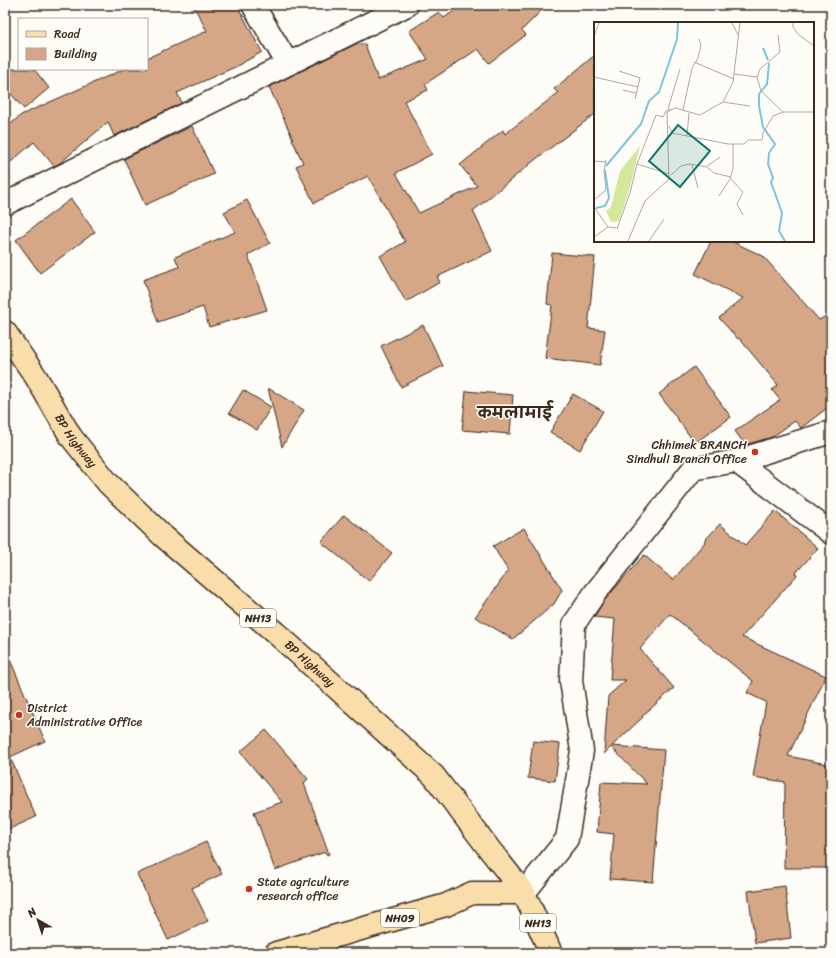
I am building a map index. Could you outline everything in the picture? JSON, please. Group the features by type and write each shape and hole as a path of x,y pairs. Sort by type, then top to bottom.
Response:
{"main road":[{"name":"BP Highway","path":"5,332 36,377 71,437 108,483 163,536 276,634 434,776 524,893 552,953"},
{"name":"NH09","path":"276,953 446,905 472,893 524,893"}],"street":[{"path":"253,5 288,64"},
{"path":"5,204 406,5"},
{"path":"524,893 567,839 582,751 571,681 574,624 596,593 693,469 736,461 831,432"},
{"path":"736,461 831,533"}],"building":[{"path":"193,5 237,5 262,52 235,67 177,93 182,103 114,136 108,122 60,163 54,166 34,142 5,167 5,129 21,115 122,70 148,70 148,58 207,31"},
{"path":"462,5 547,5 522,30 526,35 489,63 478,49 425,84 428,90 404,101 432,154 396,173 419,213 477,186 460,165 503,130 505,134 558,93 554,89 594,56 594,115 536,159 473,211 492,251 437,277 440,282 406,302 380,256 405,242 368,176 314,203 296,166 303,163 269,87 356,44 365,44 378,80 428,59 409,31 439,12 444,18"},
{"path":"5,69 18,69 35,70 49,88 24,109 5,87"},
{"path":"192,126 214,174 145,205 124,159"},
{"path":"71,199 95,232 40,273 16,240"},
{"path":"247,200 270,243 248,255 267,310 209,327 203,307 158,322 143,280 179,267 175,257 235,232 224,212"},
{"path":"711,242 733,242 763,256 819,320 831,313 831,405 801,428 795,421 772,437 745,445 735,431 780,400 772,390 778,385 739,338 738,339 719,318 743,298 695,274"},
{"path":"552,253 595,257 588,328 605,330 600,365 545,358 552,305 547,304"},
{"path":"423,325 443,366 401,387 381,346"},
{"path":"694,367 731,417 695,443 659,394"},
{"path":"268,388 304,410 282,447"},
{"path":"243,390 271,407 257,430 229,413"},
{"path":"466,391 513,395 510,434 462,430"},
{"path":"573,394 603,411 580,450 550,432"},
{"path":"775,511 818,548 795,574 797,575 742,637 826,676 788,756 831,765 831,868 784,868 785,782 753,777 766,702 747,693 753,681 670,614 640,649 674,688 642,716 643,717 612,746 664,750 653,882 610,879 614,834 597,832 601,782 647,784 611,747 604,754 608,696 626,680 610,680 615,619 594,617 604,601 644,555 673,580 705,542 704,541 720,524 745,545"},
{"path":"344,515 392,553 369,581 321,542"},
{"path":"524,528 562,590 554,604 513,639 475,617 508,571 493,546"},
{"path":"5,648 45,741 10,757 36,817 5,831"},
{"path":"266,730 308,779 304,783 329,854 327,855 325,852 275,870 254,812 282,802 240,752"},
{"path":"533,741 560,744 555,781 528,778"},
{"path":"206,842 222,874 192,888 208,921 168,940 137,874"},
{"path":"785,886 791,938 755,943 748,891"}],"place":[{"name":"Chhimek BRANCH Sindhuli Branch Office","path":"755,452"},
{"name":"District Administrative Office","path":"19,715"},
{"name":"State agriculture research office","path":"249,889"}],"district":[{"name":"कमलामाई","path":"515,412"}]}
